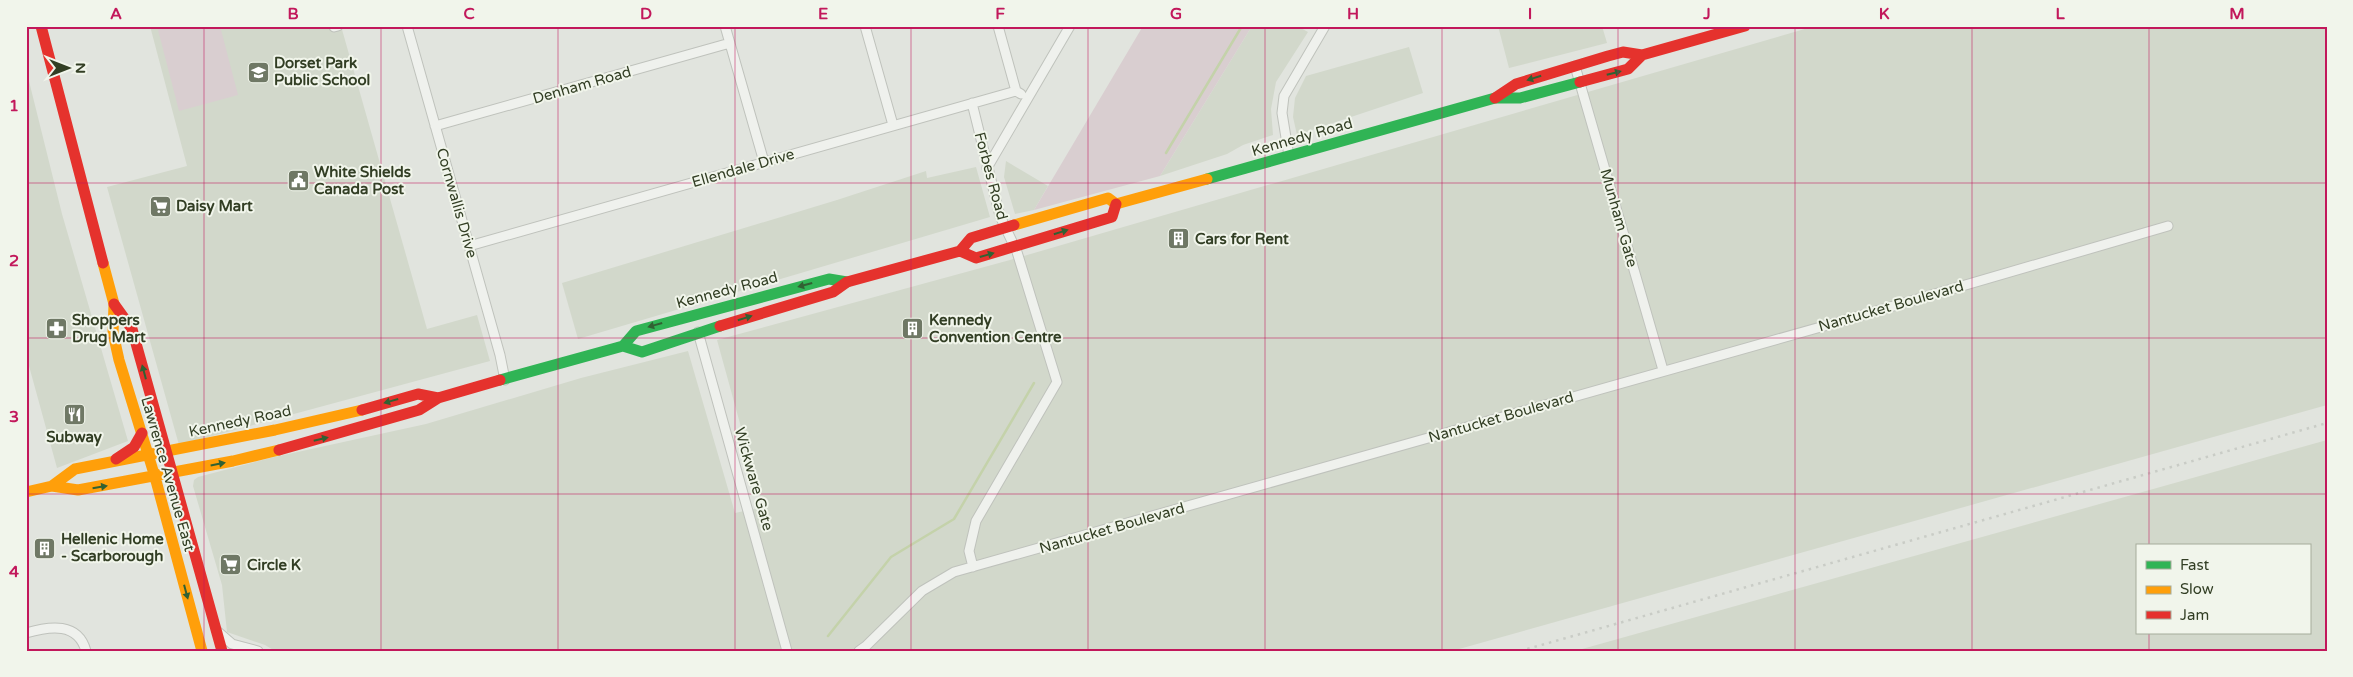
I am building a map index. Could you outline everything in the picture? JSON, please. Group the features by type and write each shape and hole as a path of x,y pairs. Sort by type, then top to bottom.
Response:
{"main road":[{"name":"Lawrence Avenue East","path":"41,26 114,304 112,333 142,433 144,451 155,477 202,651"},
{"name":"Kennedy Road","path":"1495,98 1516,84 1623,52 1642,55 1745,26"},
{"name":"Kennedy Road","path":"1116,204 1495,98 1520,98 1628,69 1642,55"},
{"name":"Kennedy Road","path":"623,346 642,352 698,332 833,292 846,282 960,251 971,238 1108,198 1116,204"},
{"name":"Kennedy Road","path":"960,251 976,258 1112,217 1116,204"},
{"name":"Kennedy Road","path":"26,492 52,486 78,490 155,477 330,438 419,410 438,398 623,346 636,331 693,314 829,279 846,282"},
{"name":"Lawrence Avenue East","path":"114,304 132,329 222,651"},
{"name":"Wickware Gate","path":"693,314 698,332"},
{"name":"Kennedy Road","path":"52,486 75,469 111,462 144,451 166,452 347,414 418,394 438,398"},
{"path":"111,462 134,447 142,433"}],"street":[{"name":"Cornwallis Drive","path":"407,26 500,356 505,380"},
{"path":"725,26 764,162"},
{"path":"865,26 893,126"},
{"path":"998,26 1016,91 1028,97"},
{"path":"987,168 1070,26"},
{"path":"1289,156 1282,113 1284,96 1325,26"},
{"name":"Denham Road","path":"435,126 730,43"},
{"name":"Munham Gate","path":"1575,66 1663,370"},
{"name":"Ellendale Drive","path":"469,246 1016,91"},
{"name":"Forbes Road","path":"972,103 987,168 1005,228 1014,246 1056,382 976,521 969,551 973,567"},
{"name":"Nantucket Boulevard","path":"858,651 866,646 930,584 954,572 2168,226"},
{"name":"Wickware Gate","path":"698,332 788,651"},
{"path":"26,633 52,628 70,630 78,635 86,651"},
{"path":"215,630 232,644 258,651"}],"shaded area":[{"path":"150,26 341,26 427,329 477,315 490,361 179,445 107,187 187,166"},
{"path":"157,26 220,26 238,95 179,111"},
{"path":"1143,26 1252,26 1160,176 1034,210"},
{"path":"1252,26 1297,26 1308,32 1276,82 1271,109 1273,135 1243,145 1227,154 1160,176"},
{"path":"1498,26 1602,26 1607,43 1509,68"},
{"path":"1815,26 2327,26 2327,405 1452,651 275,651 265,645 227,632 222,585 193,486 194,480 198,477 270,458 426,424 581,378 688,351 735,513 763,507 717,340 1010,260"},
{"path":"1409,47 1423,93 1297,135 1293,117 1295,98 1306,76"},
{"path":"26,69 62,214 128,441 57,468 26,355"},
{"path":"1006,161 1048,186 1034,210 1015,214 1004,177"},
{"path":"976,167 990,217 578,339 562,283 837,200 926,171 927,178"},
{"path":"2327,440 2327,651 1575,651"}],"waterway":[{"path":"1166,153 1242,26"},
{"path":"828,636 891,557 954,519 1034,383"}],"railway":[{"path":"1520,651 2327,423"}],"traffic: fast":[{"path":"1207,179 1495,98 1520,98 1580,82"},
{"path":"623,346 636,331 829,279 847,282"},
{"path":"500,380 623,346 642,352 720,326"}],"traffic: slow":[{"path":"1014,225 1108,198 1116,204 1207,179"},
{"path":"103,263 114,304 113,333 119,360 155,477 202,651"},
{"path":"26,492 52,486 75,469 275,430 362,410"},
{"path":"52,486 78,490 233,461 279,450"}],"traffic: jam":[{"path":"41,26 103,263"},
{"path":"1495,98 1516,84 1608,56 1623,52 1642,55 1745,26"},
{"path":"1580,82 1628,69 1642,55"},
{"path":"960,251 976,258 1112,217 1116,204"},
{"path":"720,326 833,292 847,282 960,251 971,238 1014,225"},
{"path":"114,304 132,329 222,651"},
{"path":"279,450 419,410 438,398 500,380"},
{"path":"362,410 418,394 438,398"},
{"path":"116,459 134,447 142,433"}],"place":[{"name":"Dorset Park Public School","path":"258,72"},
{"name":"White Shields Canada Post","path":"298,181"},
{"name":"Daisy Mart","path":"160,206"},
{"name":"Cars for Rent","path":"1179,239"},
{"name":"Shoppers Drug Mart","path":"56,329"},
{"name":"Kennedy Convention Centre","path":"913,329"},
{"name":"Subway","path":"74,414"},
{"name":"Hellenic Home - Scarborough","path":"45,548"},
{"name":"Circle K","path":"231,565"}]}
